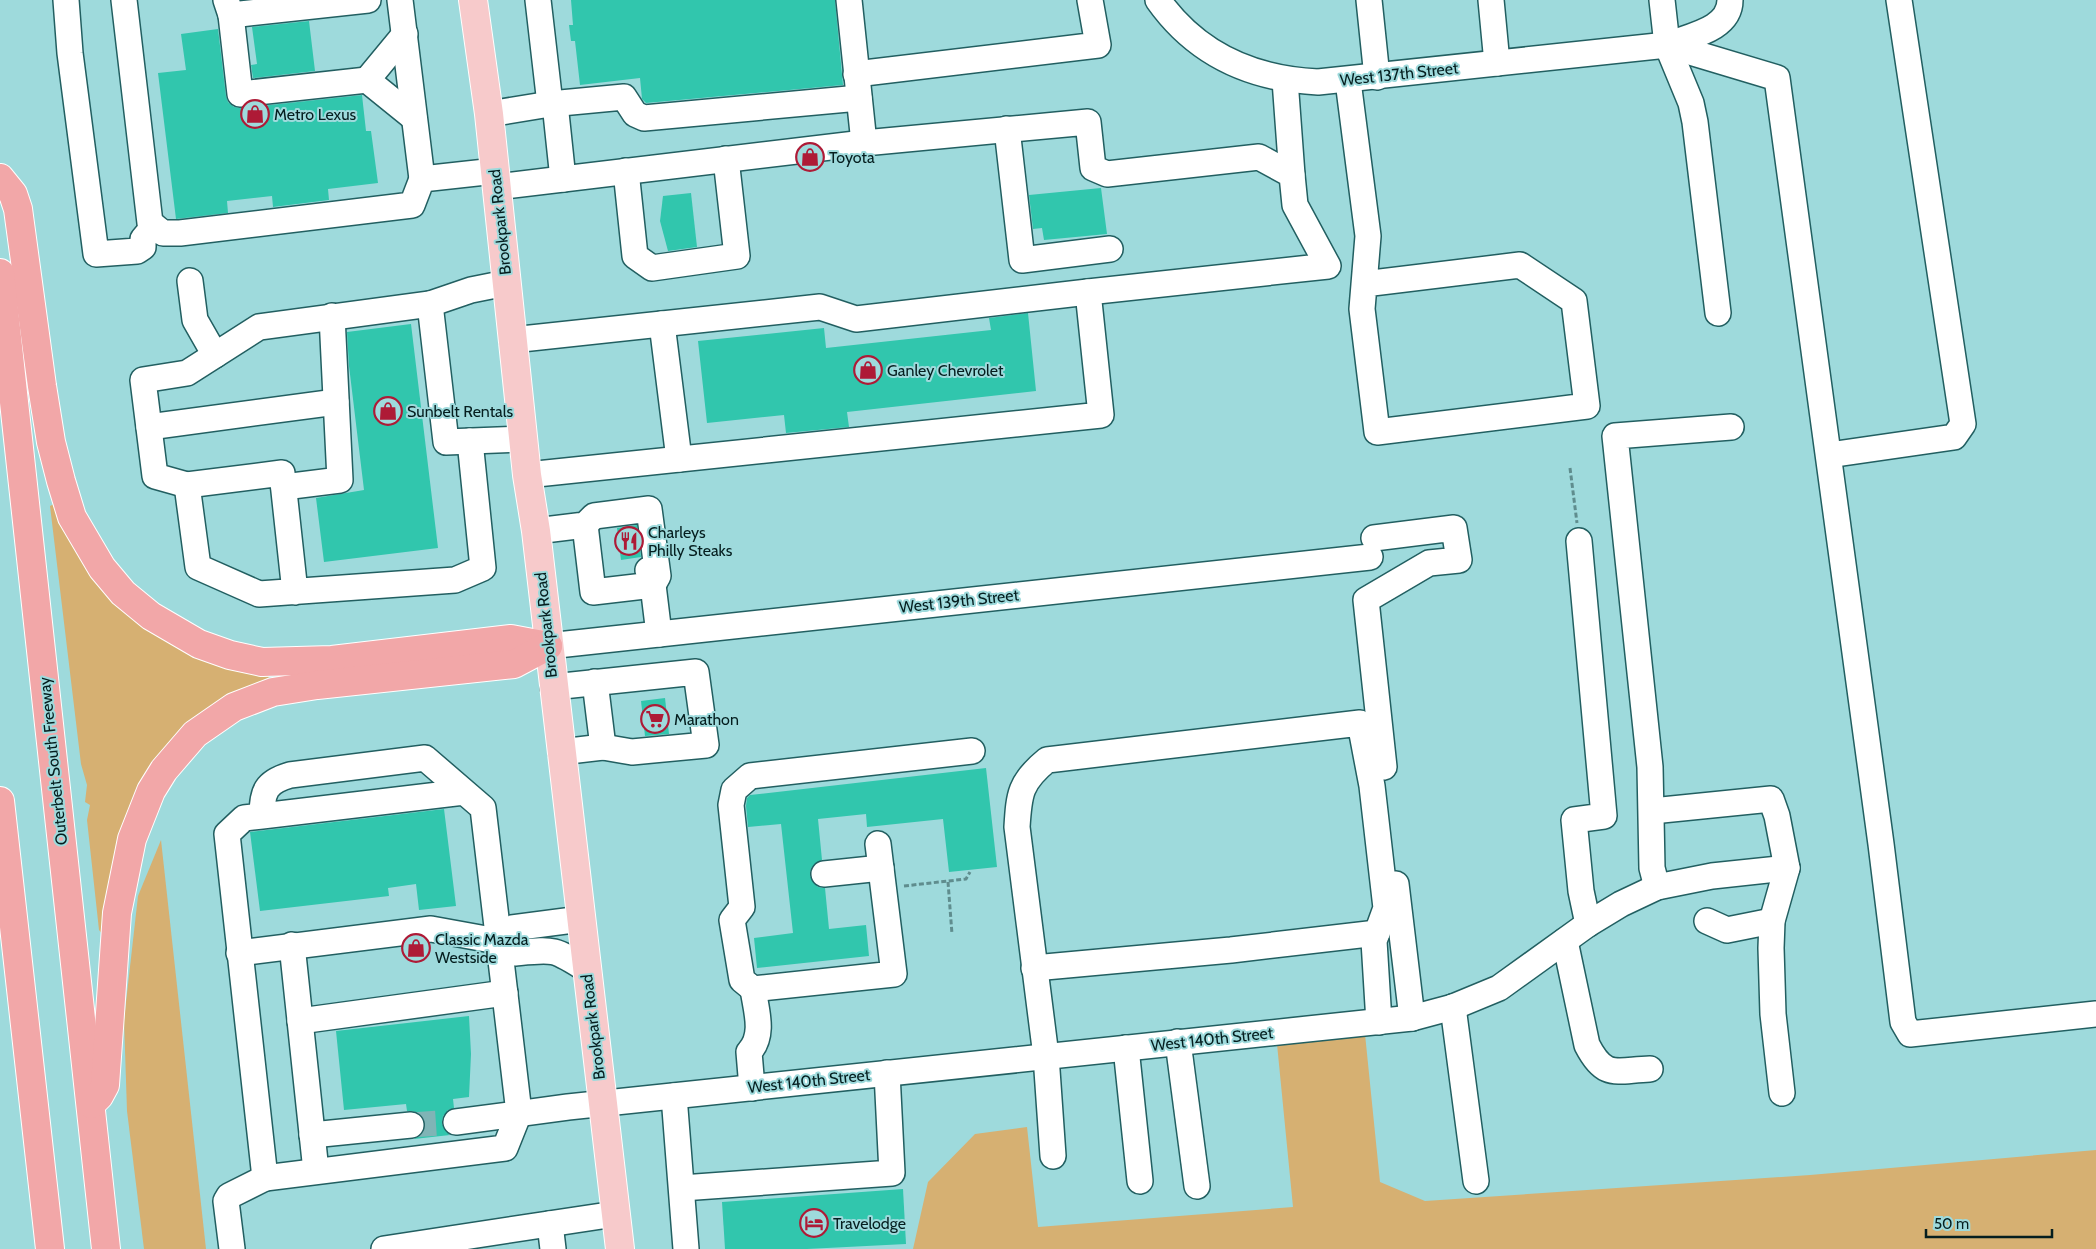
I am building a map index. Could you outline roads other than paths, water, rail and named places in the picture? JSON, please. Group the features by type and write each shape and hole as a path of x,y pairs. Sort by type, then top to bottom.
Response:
{"highway":[{"path":"0,178 13,194 18,209 51,442 72,517 102,568 123,593 150,616 199,644 230,655 262,662 332,660 511,639 548,646"},
{"name":"Outerbelt South Freeway","path":"0,273 106,1249"},
{"path":"91,1104 99,1096 105,1085 117,913 132,839 151,791 168,765 196,734 234,707 273,692 317,684 514,664 548,646"},
{"path":"0,801 50,1249"}],"main road":[{"name":"Brookpark Road","path":"474,0 489,114 527,475 536,531 620,1249"}],"street":[{"path":"66,0 70,53 96,254 137,252 143,247 143,239 154,226"},
{"path":"124,0 150,222 163,233 180,233 412,205 422,179 400,0"},
{"path":"368,0 229,8 240,94 367,80 405,34"},
{"path":"538,0 550,104 556,113 563,179"},
{"path":"849,0 864,143"},
{"path":"489,114 550,104 636,97 635,114 644,118 858,86 1098,45 1090,0"},
{"path":"1369,0 1377,77"},
{"path":"1491,0 1497,64"},
{"path":"1662,0 1666,45 1690,103 1695,122 1718,313"},
{"path":"1666,45 1715,26 1726,17 1730,0"},
{"path":"1829,455 1954,437 1963,424 1899,0"},
{"name":"West 137th Street","path":"1162,2 1180,26 1216,55 1234,65 1285,80 1348,81 1666,45"},
{"path":"1666,45 1777,78 1829,455 1903,1022 1910,1034 2096,1014"},
{"path":"367,80 414,118"},
{"path":"512,340 820,307 856,319 1328,266 1295,205 1285,80"},
{"path":"1348,81 1368,236 1364,284 1362,309 1377,432 1587,406 1574,302 1520,265 1364,284"},
{"path":"422,179 563,179 864,143 1088,122 1093,168 1107,174 1259,158 1292,175"},
{"path":"1006,130 1022,260 1110,249"},
{"path":"626,171 635,256 652,268 737,256 726,159"},
{"path":"190,281 195,320 215,355"},
{"path":"295,592 282,473 187,485 155,476 143,380 187,373 259,327 430,304 471,290 506,283"},
{"path":"527,475 1101,415 1088,292"},
{"path":"430,304 446,442 523,439"},
{"path":"284,487 340,480 332,316"},
{"path":"662,324 679,459"},
{"path":"149,427 336,402"},
{"path":"1657,887 1652,868 1650,767 1615,436 1731,426"},
{"path":"187,485 198,567 259,594 455,580 483,568 470,441"},
{"path":"536,531 585,525 594,516 650,510 658,576 653,585 659,634"},
{"path":"585,525 593,592 653,585"},
{"name":"West 139th Street","path":"548,646 1372,548 1454,528 1459,560 1429,563 1366,600 1412,1018"},
{"path":"1579,541 1604,816 1574,820 1581,891 1588,924"},
{"path":"616,638 620,680"},
{"path":"553,687 696,672 706,745 632,752 603,747 561,752"},
{"path":"595,682 603,747"},
{"path":"1053,1156 1046,1056 1018,827 1019,797 1030,774 1047,760 1360,723 1372,786 1386,908 1374,941 1378,1022"},
{"path":"752,1088 748,1052 755,1045 759,1034 753,989 742,980 732,920 742,907 731,805 734,790 750,776 972,751"},
{"path":"232,1249 226,1201 229,1196 265,1178 505,1148 519,1113 497,941 483,808 425,758 290,775 275,780 266,789 262,801 262,816"},
{"path":"265,1178 227,834 244,818 464,792"},
{"path":"1652,810 1771,799 1787,868 1772,921 1773,1014 1782,1093"},
{"path":"753,989 894,974 878,844"},
{"path":"824,874 881,868"},
{"name":"West 140th Street","path":"456,1122 674,1096 1412,1018 1454,1007 1499,988 1588,924 1621,904 1657,887 1712,876 1787,868"},
{"path":"497,941 512,928 581,919"},
{"path":"1707,921 1727,930 1772,921"},
{"path":"239,953 431,929 497,941 515,953 550,950 562,953 586,969"},
{"path":"1034,968 1231,950 1377,933"},
{"path":"1565,941 1587,1045 1593,1057 1607,1071 1650,1069"},
{"path":"292,946 316,1171"},
{"path":"300,1021 505,992"},
{"path":"1454,1007 1476,1181"},
{"path":"1178,1042 1197,1186"},
{"path":"1126,1048 1140,1181"},
{"path":"682,1188 892,1173 887,1073"},
{"path":"674,1096 686,1249"},
{"path":"312,1135 411,1124"},
{"path":"384,1249 615,1214"},
{"path":"550,1224 553,1249"}],"tunnel":[{"path":"411,1125 456,1122"}],"place":[{"name":"Metro Lexus","path":"255,114"},
{"name":"Toyota","path":"810,157"},
{"name":"Ganley Chevrolet","path":"868,370"},
{"name":"Sunbelt Rentals","path":"388,411"},
{"name":"Charleys Philly Steaks","path":"629,541"},
{"name":"Marathon","path":"655,719"},
{"name":"Classic Mazda Westside","path":"416,948"},
{"name":"Travelodge","path":"814,1223"}]}
